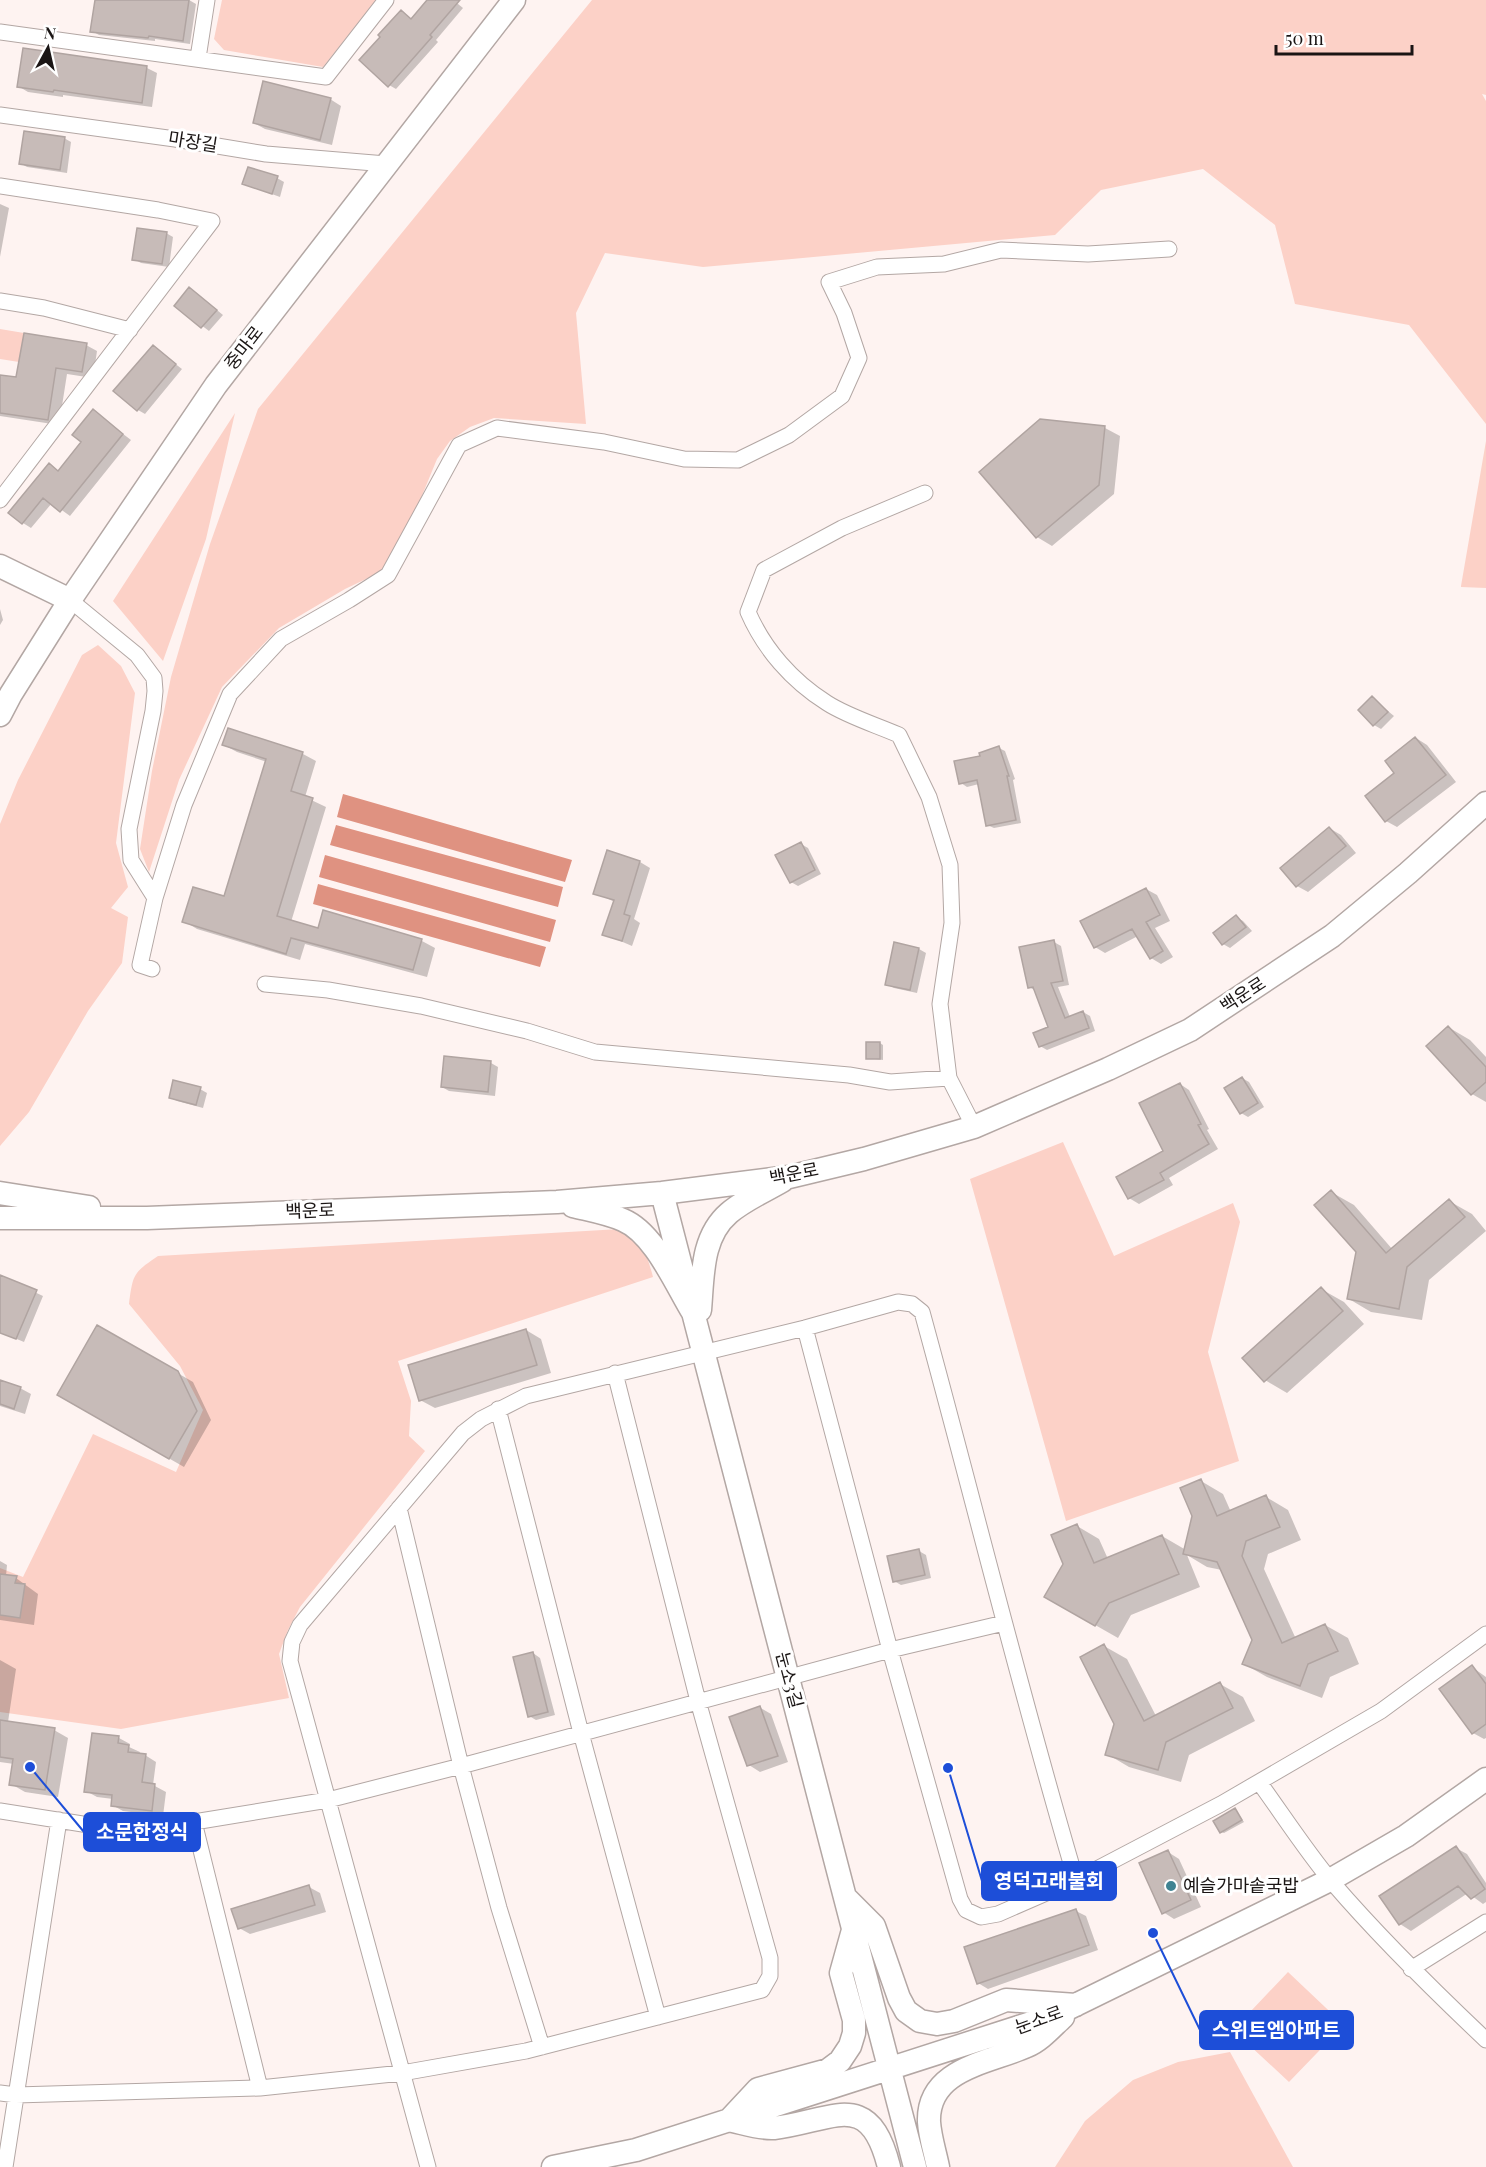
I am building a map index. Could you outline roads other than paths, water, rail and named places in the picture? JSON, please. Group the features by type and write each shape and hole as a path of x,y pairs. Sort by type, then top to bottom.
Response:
{"street":[{"path":"198,58 207,0"},
{"path":"0,32 326,77 386,0"},
{"name":"중마로","path":"0,715 5,693 216,385 514,0"},
{"name":"마장길","path":"0,115 266,154 386,164"},
{"path":"0,186 158,210 212,221 0,500"},
{"path":"152,969 140,965 155,898 184,805 230,694 281,639 388,575 459,445 497,428 604,442 684,459 738,460 789,435 842,396 859,358 844,313 829,282 877,267 944,264 1001,250 1088,254 1169,249"},
{"path":"0,301 44,308 130,330"},
{"path":"925,493 842,528 764,570 748,612 759,636 795,679 828,704 899,735 929,797 950,865 951,923 940,1004 949,1078 974,1127"},
{"path":"0,566 70,600 137,655 154,678 153,711 129,829 131,860 155,898"},
{"name":"백운로","path":"0,1218 147,1218 557,1202 662,1193 789,1177 864,1159 974,1127 1108,1069 1190,1030 1332,936 1408,873 1486,803"},
{"path":"265,984 328,990 422,1006 527,1032 595,1052 849,1075 890,1082 949,1078"},
{"path":"557,1202 623,1220 642,1232 659,1255 692,1311 700,1310 705,1253 712,1236 729,1213 789,1177"},
{"path":"0,1193 147,1218"},
{"name":"눈소3길","path":"662,1193 915,2167"},
{"path":"428,2167 290,1660 292,1642 300,1625 463,1433 498,1409 526,1396 805,1328 898,1302 912,1304 922,1312 1042,1767 1076,1880"},
{"path":"805,1328 890,1650 960,1899 966,1911 981,1917 998,1914 1076,1880 1259,1782 1381,1711 1486,1634"},
{"path":"0,2093 16,2095 260,2088 402,2073 542,2047 762,1990 770,1976 770,1958 698,1701 615,1374"},
{"path":"498,1409 581,1733 658,2018"},
{"path":"399,1508 461,1766 499,1908 542,2047"},
{"path":"0,1811 114,1829 194,1822 328,1800 890,1650 1004,1623"},
{"name":"눈소로","path":"553,2167 636,2150 1053,2016 1330,1880 1406,1836 1486,1779"},
{"path":"1259,1782 1330,1880 1411,1969 1486,2040"},
{"path":"5,2167 59,1820"},
{"path":"194,1822 260,2088"},
{"path":"844,1896 874,1926 899,1998 906,2011 920,2021 937,2024 954,2021 1005,2000 1077,2005"},
{"path":"1411,1969 1486,1922"},
{"path":"729,2120 758,2089 828,2070 840,2061 850,2046 854,2033 854,2020 841,1973 853,1928"},
{"path":"938,2167 929,2118 942,2084 956,2073 1030,2045 1077,2005"},
{"path":"729,2120 772,2128 843,2114 858,2116 873,2126 883,2144 889,2167"}],"place":[{"name":"소문한정식","path":"30,1767"},
{"name":"영덕고래불회","path":"948,1768"},
{"name":"예슬가마솥국밥","path":"1171,1886"},
{"name":"스위트엠아파트","path":"1153,1933"}]}
